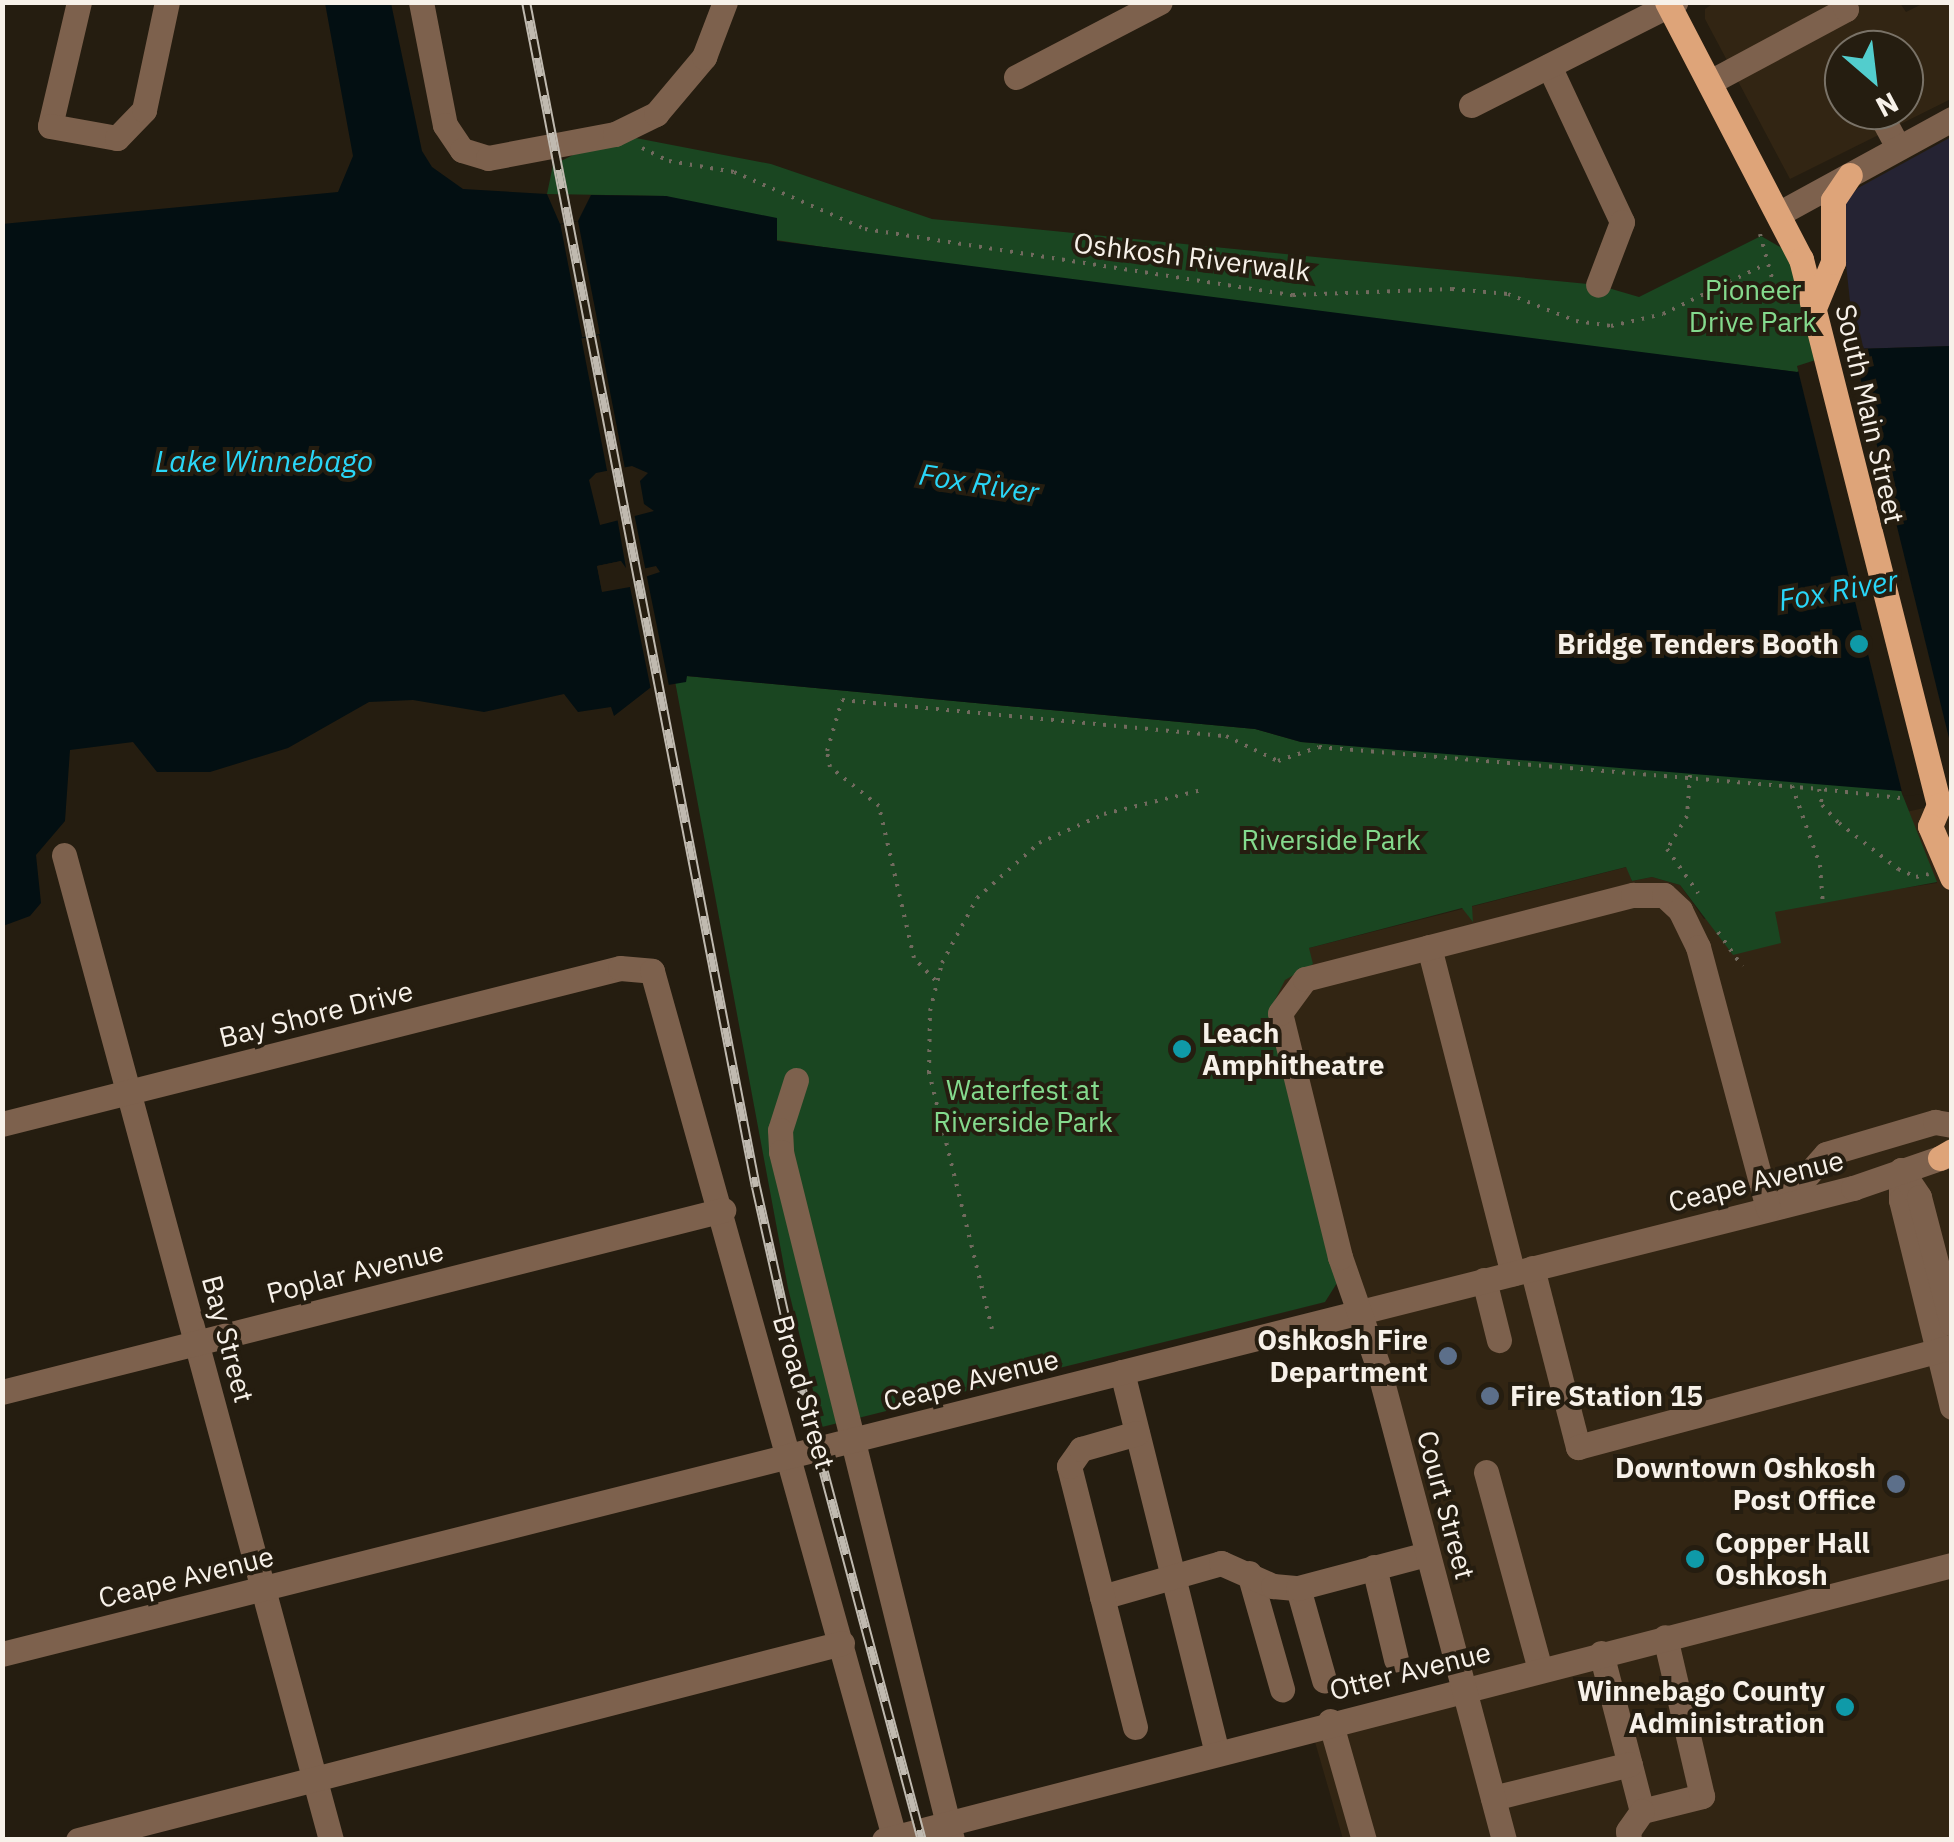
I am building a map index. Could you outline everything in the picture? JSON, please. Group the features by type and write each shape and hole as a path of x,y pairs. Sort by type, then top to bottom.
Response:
{"main road":[{"name":"South Main Street","path":"1670,4 1780,212 1814,308 1945,808 1930,826 1940,875"},
{"path":"1814,308 1833,262 1834,200 1850,176"}],"street":[{"path":"79,2 50,126 118,138 144,110 168,2"},
{"path":"420,2 445,125 462,150 488,158 615,134 656,114 682,92 704,58 725,2"},
{"path":"1016,77 1160,2"},
{"path":"1710,82 1846,9 1843,2"},
{"path":"1471,105 1670,4"},
{"path":"1549,66 1622,222 1598,285"},
{"path":"1780,212 1952,119"},
{"path":"1889,130 1898,147"},
{"name":"Bay Street","path":"64,855 331,1840"},
{"path":"1944,1349 1578,1447 1522,1270 1429,947 1634,895 1671,900 1698,947 1774,1207 1826,1154 1934,1122 1952,1125"},
{"name":"Court Street","path":"1429,947 1305,978 1280,1012 1504,1840"},
{"name":"Bay Shore Drive","path":"2,1124 644,966"},
{"name":"Broad Street","path":"644,966 662,996 842,1643 891,1839"},
{"name":"Broad Street","path":"796,1080 780,1130 781,1152 950,1831"},
{"name":"Ceape Avenue","path":"2,1654 1774,1207 1948,1154"},
{"path":"1901,1170 1919,1196 1952,1324"},
{"path":"1901,1170 1901,1200 1944,1349 1952,1407"},
{"name":"Poplar Avenue","path":"2,1392 722,1210"},
{"path":"1484,1280 1500,1340"},
{"path":"1122,1372 1217,1752"},
{"path":"1135,1728 1070,1458 1138,1433"},
{"path":"1486,1472 1540,1668"},
{"path":"1102,1597 1222,1563 1273,1586 1298,1588 1428,1554"},
{"name":"Otter Avenue","path":"891,1839 950,1831 1330,1721 1952,1565"},
{"path":"1374,1567 1396,1659"},
{"path":"1250,1573 1282,1689"},
{"path":"1298,1588 1324,1680"},
{"path":"1642,1811 1702,1796 1665,1637"},
{"path":"78,1840 842,1643"},
{"path":"1601,1654 1642,1811 1629,1840"},
{"path":"1330,1721 1364,1840"},
{"path":"1492,1798 1630,1764"}],"path":[{"name":"Oshkosh Riverwalk","path":"615,134 669,161 734,172 865,229 1293,295 1452,289 1508,294 1576,322 1611,326 1663,314 1766,264"},
{"path":"936,980 914,958 879,806 830,767 827,751 842,700 1226,736 1278,761 1319,747 1690,775 1900,798"},
{"path":"1690,775 1687,816 1666,850 1704,901"},
{"path":"1792,786 1820,865 1823,906"},
{"path":"1820,789 1822,805 1839,824 1898,869 1916,878 1940,875"},
{"path":"992,1330 931,1090 927,1053 936,980 977,898 1038,843 1104,814 1202,790"},
{"path":"1712,923 1742,966"}],"shaded area":[{"path":"1715,2 1900,3 1906,12 1924,3 1951,3 1951,99 1924,112 1924,30 1824,30 1824,130 1889,130 1790,179 1705,19 1705,9"},
{"path":"1951,137 1951,346 1855,349 1840,207 1858,188"},
{"path":"1951,802 1951,1839 1343,1839 1311,1728 1462,1688 1266,959 1627,867 1632,881 1652,877 1680,885 1704,919 1937,883 1906,812"}],"green space":[{"name":"Pioneer Drive Park","path":"615,134 771,164 932,219 1598,285 1639,297 1761,236 1801,259 1824,360 1797,372 1018,276 776,240 666,196 547,194 553,165"},
{"name":"Waterfest at Riverside Park","path":"686,676 1255,729 1301,742 1888,787 1901,791 1937,882 1775,912 1781,943 1733,955 1680,885 1652,877 1632,881 1626,867 1472,906 1473,922 1462,908 1309,948 1313,964 1285,980 1272,1006 1337,1283 1325,1302 822,1427 788,1288 675,681 685,682"}],"water":[{"path":"325,3 391,3 422,151 432,167 463,189 547,194 560,224 578,221 591,195 666,196 777,218 777,241 1797,372 1855,349 1951,346 1951,787 1901,791 1301,742 1255,729 687,676 686,682 650,688 614,716 611,707 578,712 564,694 484,712 413,700 369,702 288,748 210,772 157,772 133,742 70,750 65,821 36,855 41,903 30,916 3,926 2,224 338,192 353,156","holes":["632,466 648,473 640,481 644,504 654,511 600,525 589,480 596,473","621,561 624,573 656,566 660,572 602,591 597,566"]}],"pier":[{"path":"578,221 600,334 582,337 560,224"},
{"path":"599,335 626,472 608,476 581,338"},
{"path":"1853,348 1951,746 1952,792 1903,796 1797,366"},
{"path":"634,513 669,686 651,690 630,587 602,592 597,566 621,561 626,568 617,517"}],"railway":[{"path":"526,2 756,1187 797,1371 922,1840"}],"place":[{"name":"Bridge Tenders Booth","path":"1859,644"},
{"name":"Leach Amphitheatre","path":"1182,1049"},
{"name":"Oshkosh Fire Department","path":"1448,1356"},
{"name":"Fire Station 15","path":"1490,1396"},
{"name":"Downtown Oshkosh Post Office","path":"1896,1484"},
{"name":"Copper Hall Oshkosh","path":"1695,1559"},
{"name":"Winnebago County Administration","path":"1845,1707"}],"water label":[{"name":"Lake Winnebago","path":"264,461"},
{"name":"Fox River","path":"979,483"},
{"name":"Fox River","path":"1838,590"}],"park label":[{"name":"Riverside Park","path":"1331,840"}]}
